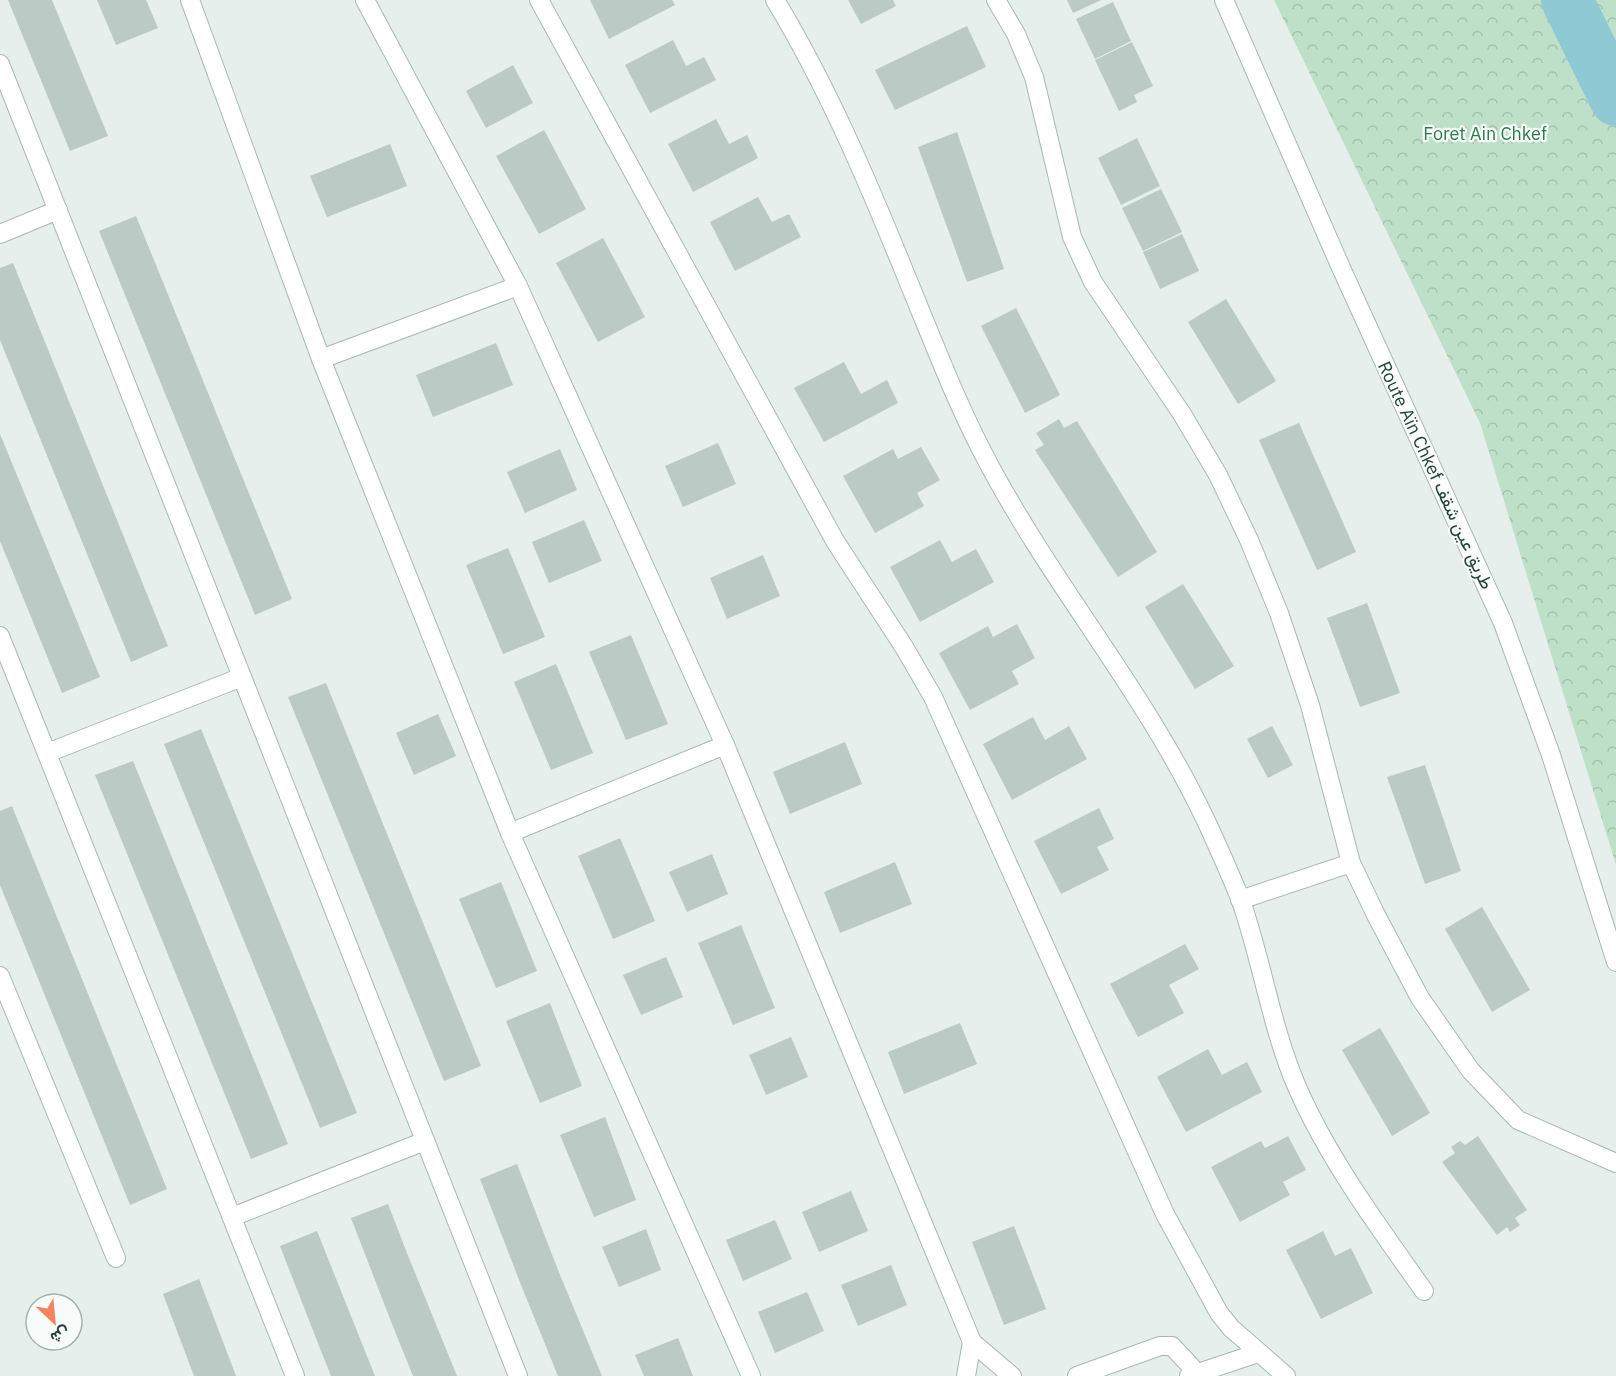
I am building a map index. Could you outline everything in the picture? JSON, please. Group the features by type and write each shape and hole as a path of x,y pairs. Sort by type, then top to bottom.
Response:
{"street":[{"path":"190,0 321,359 510,833 751,1376"},
{"path":"365,0 518,286 725,745 972,1342 1012,1376"},
{"path":"539,0 835,541 904,647 933,697 1165,1214 1219,1313 1258,1353 1286,1376"},
{"path":"776,0 794,31 848,141 950,384 990,468 1046,563 1107,650 1163,740 1207,823 1240,900 1297,1086 1335,1157 1374,1221 1424,1291"},
{"path":"996,0 1016,34 1034,76 1044,113 1058,188 1076,246 1093,282 1182,414 1218,475 1258,561 1311,705 1351,863 1420,998 1471,1071 1518,1120 1616,1163"},
{"name":"Route Aïn Chkef طريق عين شقف","path":"1224,0 1342,270 1503,623 1551,755 1616,962"},
{"path":"0,64 518,1376"},
{"path":"0,234 57,210"},
{"path":"321,359 518,286"},
{"path":"0,636 295,1376"},
{"path":"47,753 242,677"},
{"path":"510,833 725,745"},
{"path":"1240,900 1351,863"},
{"path":"0,976 116,1258"},
{"path":"232,1217 425,1141"},
{"path":"966,1376 972,1342"},
{"path":"1077,1376 1160,1346 1172,1346 1193,1375 1258,1353"}],"green space":[{"name":"Foret Ain Chkef","path":"1274,0 1616,0 1616,865 1480,423"}],"building":[{"path":"8,0 52,0 108,136 70,151"},
{"path":"97,0 146,0 158,28 116,45"},
{"path":"590,0 672,0 675,5 609,39"},
{"path":"848,0 893,0 896,6 861,24"},
{"path":"1067,0 1101,0 1073,13"},
{"path":"1113,2 1131,41 1095,59 1076,19"},
{"path":"967,26 986,67 895,110 875,70"},
{"path":"673,40 686,66 704,57 716,80 650,113 625,65"},
{"path":"1132,42 1153,86 1134,95 1137,102 1119,111 1095,60"},
{"path":"513,65 533,103 486,128 466,91"},
{"path":"716,119 729,144 747,135 758,158 693,192 668,144"},
{"path":"544,130 586,209 539,234 496,156"},
{"path":"957,132 1004,269 967,282 918,147"},
{"path":"1137,138 1160,186 1121,205 1098,158"},
{"path":"390,144 407,186 327,217 310,176"},
{"path":"1161,189 1182,232 1143,251 1122,208"},
{"path":"758,197 772,222 789,214 801,237 735,271 710,222"},
{"path":"136,216 292,599 255,615 99,231"},
{"path":"1182,234 1199,271 1160,289 1143,252"},
{"path":"603,238 645,317 598,342 556,263"},
{"path":"13,263 168,646 131,662 0,340 0,268"},
{"path":"1226,299 1276,381 1238,404 1188,322"},
{"path":"1016,308 1060,395 1025,413 981,326"},
{"path":"496,343 513,385 433,417 416,375"},
{"path":"844,362 861,394 887,380 898,403 824,442 794,388"},
{"path":"1059,419 1064,428 1077,421 1157,552 1118,577 1035,450 1044,445 1036,433"},
{"path":"1299,423 1356,552 1317,570 1259,440"},
{"path":"0,434 100,677 62,693 0,541"},
{"path":"718,443 736,484 683,507 665,466"},
{"path":"921,447 940,480 917,493 924,506 875,533 843,476 893,449 898,459"},
{"path":"560,449 577,490 525,513 507,472"},
{"path":"584,520 602,561 549,583 532,542"},
{"path":"940,540 952,562 976,549 994,582 920,622 890,567"},
{"path":"508,548 545,637 503,654 466,565"},
{"path":"763,555 780,596 727,619 710,578"},
{"path":"1183,584 1234,666 1195,689 1145,607"},
{"path":"1367,603 1400,693 1360,707 1327,618"},
{"path":"1017,624 1035,658 1012,671 1019,684 970,710 939,653 988,626 993,637"},
{"path":"631,635 668,724 626,740 589,652"},
{"path":"556,664 593,753 551,770 514,682"},
{"path":"326,683 481,1066 444,1081 288,697"},
{"path":"438,714 456,756 414,775 396,733"},
{"path":"1033,717 1045,740 1069,726 1087,759 1012,800 983,744"},
{"path":"1272,726 1293,765 1268,778 1247,739"},
{"path":"201,729 357,1113 320,1128 164,744"},
{"path":"845,742 862,784 790,814 773,772"},
{"path":"133,761 288,1144 251,1159 95,775"},
{"path":"1425,765 1461,871 1425,884 1387,777"},
{"path":"12,806 167,1189 130,1205 0,885 0,811"},
{"path":"1099,808 1114,839 1097,847 1109,870 1061,894 1034,841"},
{"path":"620,838 655,921 613,939 578,856"},
{"path":"712,854 728,894 687,912 669,872"},
{"path":"895,862 912,904 840,933 824,892"},
{"path":"501,882 537,971 496,988 459,899"},
{"path":"1482,907 1530,990 1492,1012 1445,929"},
{"path":"741,925 775,1008 733,1025 698,943"},
{"path":"1185,944 1199,969 1169,985 1184,1013 1138,1037 1110,984"},
{"path":"666,957 683,997 641,1015 623,975"},
{"path":"550,1003 582,1086 540,1103 506,1021"},
{"path":"960,1023 977,1064 904,1094 888,1052"},
{"path":"1380,1028 1430,1113 1392,1136 1342,1050"},
{"path":"791,1037 808,1077 766,1095 749,1055"},
{"path":"1208,1049 1222,1075 1247,1062 1262,1092 1186,1132 1157,1077"},
{"path":"605,1117 636,1200 594,1217 560,1135"},
{"path":"1288,1136 1306,1170 1283,1182 1290,1195 1240,1222 1211,1167 1261,1141 1265,1148"},
{"path":"1478,1136 1527,1210 1515,1218 1520,1225 1510,1232 1507,1227 1497,1235 1442,1162 1455,1153 1451,1147 1460,1141 1465,1145"},
{"path":"517,1164 602,1376 558,1376 521,1285 480,1179"},
{"path":"851,1191 868,1231 819,1252 802,1212"},
{"path":"388,1204 457,1376 413,1376 392,1324 351,1218"},
{"path":"775,1220 792,1259 743,1281 726,1240"},
{"path":"1014,1226 1046,1309 1004,1325 972,1242"},
{"path":"646,1229 661,1270 619,1287 602,1247"},
{"path":"317,1231 375,1376 331,1376 280,1246"},
{"path":"1323,1231 1335,1256 1351,1248 1373,1293 1321,1319 1286,1250"},
{"path":"891,1265 907,1305 858,1326 841,1285"},
{"path":"199,1279 236,1376 194,1376 163,1294"},
{"path":"807,1292 824,1331 775,1353 758,1312"},
{"path":"678,1338 693,1376 644,1376 635,1355"}],"waterway":[{"path":"1567,0 1616,100"}]}
